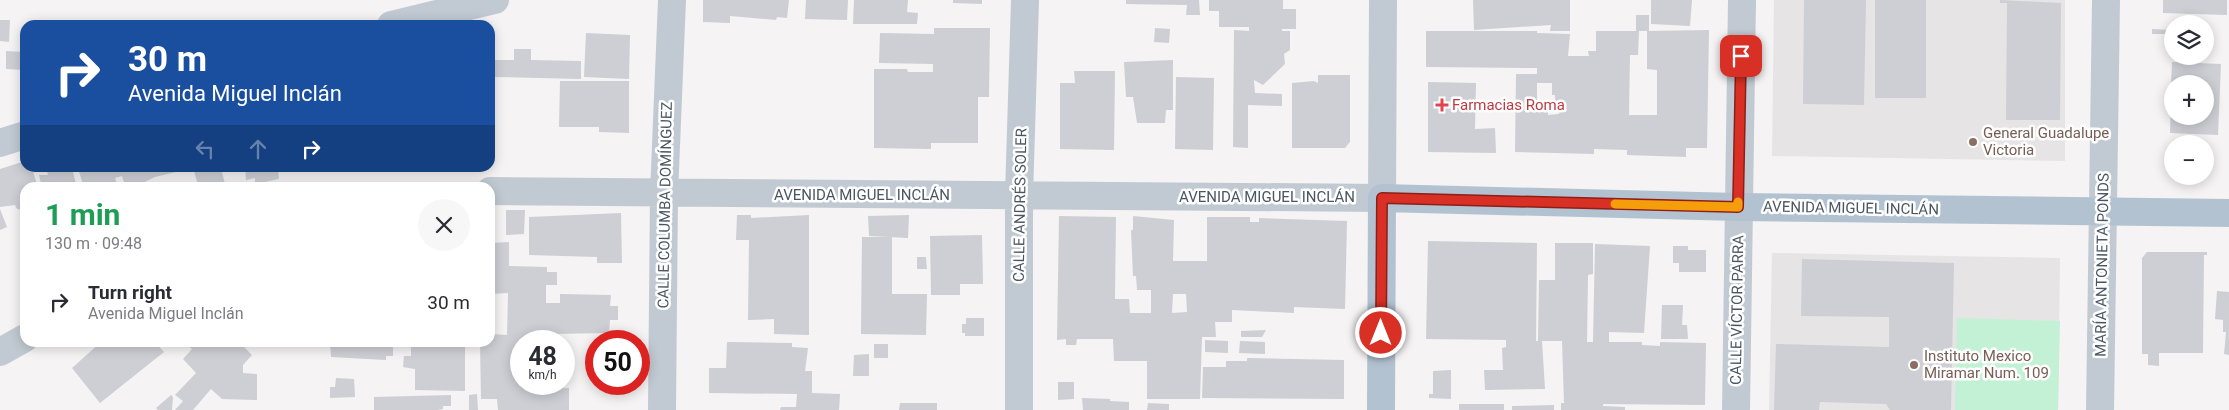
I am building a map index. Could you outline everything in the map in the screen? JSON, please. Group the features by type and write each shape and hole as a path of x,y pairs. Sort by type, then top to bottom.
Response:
{"main road":[{"name":"AVENIDA MIGUEL INCLÁN","path":"1382,198 1738,207 2229,213"},
{"path":"1381,410 1382,198"}],"street":[{"path":"412,20 495,0"},
{"name":"CALLE COLUMBA DOMÍNGUEZ","path":"662,410 664,194 672,0"},
{"name":"CALLE ANDRÉS SOLER","path":"1019,410 1019,196 1025,0"},
{"path":"1382,198 1383,0"},
{"name":"CALLE VÍCTOR PARRA","path":"1736,410 1742,0"},
{"name":"MARÍA ANTONIETA PONDS","path":"2100,410 2106,0"},
{"path":"0,143 20,137"},
{"name":"AVENIDA MIGUEL INCLÁN","path":"495,191 664,194 1382,198"},
{"path":"0,352 20,341"}],"shaded area":[{"path":"1774,0 2065,0 2065,161 1772,156"},
{"name":"Instituto Mexico Miramar Num. 109","path":"1772,253 2060,258 2058,410 1769,410"}],"green space":[{"path":"1957,318 2060,321 2058,410 1955,410"}],"building":[{"path":"703,0 789,0 787,18 777,17 776,20 730,16 730,23 703,22"},
{"path":"806,0 848,0 847,20 805,19"},
{"path":"854,0 908,0 907,12 918,13 917,24 853,24"},
{"path":"953,0 982,0 982,4 953,3"},
{"path":"1126,0 1199,0 1200,15 1186,15 1187,5 1126,4"},
{"path":"1209,0 1283,0 1283,9 1296,9 1296,29 1282,29 1282,31 1290,31 1290,50 1284,54 1285,64 1263,85 1254,80 1255,93 1282,94 1282,106 1248,105 1248,148 1233,147 1234,30 1249,31 1249,27 1219,27 1219,11 1209,11"},
{"path":"1473,0 1570,0 1570,31 1550,31 1551,25 1474,30"},
{"path":"1651,0 1692,0 1690,26 1651,24"},
{"path":"1804,0 1866,0 1864,105 1803,104"},
{"path":"1875,0 1926,0 1926,98 1875,98"},
{"path":"2000,0 2061,3 2060,120 2006,120 2007,3 2000,3"},
{"path":"2163,0 2227,0 2227,15 2163,13"},
{"path":"1636,15 1649,15 1649,31 1709,30 1707,148 1686,148 1686,157 1627,155 1627,150 1594,149 1594,154 1515,152 1516,74 1537,74 1537,68 1426,67 1426,31 1537,31 1537,33 1570,34 1568,56 1589,56 1588,51 1596,51 1596,31 1636,31","holes":["1639,31 1647,31 1647,69 1657,70 1657,115 1629,115 1630,55 1638,55","1537,83 1552,83 1552,95 1555,95 1555,102 1559,102 1559,114 1548,115 1548,109 1537,109"]},
{"path":"0,20 10,20 9,42 0,41"},
{"path":"934,28 990,28 989,97 978,97 978,143 931,143 931,149 874,148 874,69 907,69 908,72 933,72 933,64 879,63 880,33 934,34"},
{"path":"1155,28 1170,29 1169,43 1154,42"},
{"path":"2152,29 2164,30 2164,34 2152,34"},
{"path":"586,33 630,35 629,79 584,77"},
{"path":"514,49 531,49 531,60 581,61 581,79 495,77 495,60 514,60"},
{"path":"6,51 20,52 20,70 6,69"},
{"path":"1173,60 1173,110 1166,110 1165,123 1137,123 1133,97 1126,97 1124,62"},
{"path":"2221,64 2218,135 2170,133 2170,125 2214,125 2214,75 2171,75 2172,65"},
{"path":"1074,71 1115,71 1114,150 1060,149 1060,83 1075,83"},
{"path":"1318,75 1350,75 1350,142 1345,148 1292,148 1292,83 1314,81 1318,83"},
{"path":"1176,77 1214,78 1213,150 1175,149"},
{"path":"560,81 629,81 629,133 599,132 599,127 559,127"},
{"path":"1428,82 1476,83 1475,129 1495,128 1496,153 1428,152"},
{"path":"20,163 20,172 33,172 36,182 20,182 20,209 17,209 15,205 0,207 0,169"},
{"path":"47,172 73,172 76,182 41,182 39,175 48,175"},
{"path":"79,172 176,172 155,177 145,182 124,182 122,176 115,178 116,182 82,182"},
{"path":"194,172 222,172 224,182 197,182"},
{"path":"245,172 278,172 279,179 265,182 255,182 255,178 246,180"},
{"path":"0,209 7,227 0,230"},
{"path":"506,210 525,210 524,234 506,235"},
{"path":"621,213 622,263 597,263 597,257 529,255 529,217"},
{"path":"737,215 751,215 751,218 809,215 809,335 774,334 774,319 748,320 749,240 736,240"},
{"path":"909,215 908,238 869,236 868,216"},
{"path":"1059,216 1116,217 1115,299 1129,299 1130,313 1151,313 1151,290 1137,290 1136,276 1133,276 1131,230 1133,230 1133,216 1174,220 1173,261 1207,261 1207,217 1250,217 1250,222 1259,222 1259,218 1347,221 1345,309 1294,307 1294,313 1232,310 1232,322 1215,322 1216,337 1202,337 1200,399 1147,399 1147,361 1114,361 1113,339 1077,339 1076,345 1066,345 1066,339 1057,340","holes":["1173,294 1186,294 1187,312 1172,313"]},
{"path":"982,235 983,284 960,284 960,295 931,295 930,236"},
{"path":"862,237 892,237 892,294 927,294 926,335 861,334"},
{"path":"1428,241 1537,243 1536,341 1538,341 1539,280 1555,280 1555,243 1593,243 1593,274 1588,275 1587,342 1593,342 1595,244 1650,246 1644,333 1609,332 1609,342 1642,342 1642,345 1660,346 1660,342 1706,343 1705,405 1603,404 1603,406 1625,407 1625,410 1561,410 1561,403 1564,403 1562,341 1542,341 1545,389 1485,390 1484,370 1503,370 1502,348 1506,347 1506,340 1426,339"},
{"path":"509,242 509,266 547,267 547,272 557,272 557,285 546,285 546,303 560,303 560,294 611,295 610,306 618,306 618,320 610,320 609,330 585,330 585,333 575,334 575,330 510,330 510,395 569,395 569,410 498,410 497,399 481,399 480,347 495,347 495,334 507,335 508,293 495,294 495,243"},
{"path":"1673,246 1688,246 1688,250 1706,250 1706,272 1679,272 1679,263 1673,263"},
{"path":"2147,252 2207,252 2207,255 2204,255 2203,353 2159,353 2159,366 2148,365 2148,354 2142,354 2142,258"},
{"path":"917,257 926,257 927,269 917,269"},
{"path":"1802,259 1954,263 1951,410 1890,410 1886,404 1820,402 1819,410 1774,410 1776,344 1889,347 1889,317 1801,316"},
{"path":"2217,291 2229,292 2229,355 2224,354 2226,332 2223,332 2223,320 2215,319"},
{"path":"1662,305 1683,305 1682,325 1687,325 1688,339 1661,339"},
{"path":"966,318 984,318 984,336 965,336 965,333 962,333 962,324 966,324"},
{"path":"1266,330 1262,337 1241,337 1241,331"},
{"path":"1205,340 1228,341 1228,353 1205,352"},
{"path":"1240,341 1265,342 1265,354 1239,353"},
{"path":"727,342 792,343 792,347 808,348 805,371 812,371 812,393 840,394 839,410 780,410 781,407 796,407 797,394 709,393 709,368 726,368"},
{"path":"874,344 888,344 888,358 874,358"},
{"path":"95,347 160,347 164,352 100,403 72,368"},
{"path":"190,347 244,347 252,355 243,365 243,373 257,374 257,400 222,399 211,389 193,410 175,410 183,401 175,395 196,373 183,359 192,349"},
{"path":"330,347 393,347 393,356 386,356 386,360 331,357"},
{"path":"411,347 465,347 465,391 415,390 415,369 403,367 404,356 411,356"},
{"path":"869,354 869,376 853,376 854,355"},
{"path":"1247,358 1344,360 1344,399 1202,398 1203,367 1226,367 1226,361 1247,361"},
{"path":"1451,370 1451,399 1429,398 1429,394 1433,394 1433,371"},
{"path":"336,378 354,379 355,397 330,398 330,387 335,387"},
{"path":"1058,382 1074,382 1074,399 1058,400"},
{"path":"477,394 478,410 469,410 469,395"},
{"path":"171,395 173,397 172,410 158,410 156,408"},
{"path":"451,395 451,406 443,406 443,409 374,410 374,397"},
{"path":"1082,398 1129,402 1129,410 1083,410"},
{"path":"900,403 937,403 937,410 899,410"},
{"path":"1148,403 1169,404 1169,410 1147,410"},
{"path":"1459,404 1504,404 1504,410 1459,410"},
{"path":"1554,405 1554,410 1512,410 1512,406"}],"slow traffic":[{"path":"1615,204 1738,207 1738,202"}],"place":[{"name":"Farmacias Roma","path":"1442,105"},
{"name":"General Guadalupe Victoria","path":"1973,142"},
{"name":"Instituto Mexico Miramar Num. 109","path":"1914,365"}],"route":[{"path":"1381,333 1382,198 1738,207 1741,56"}]}
